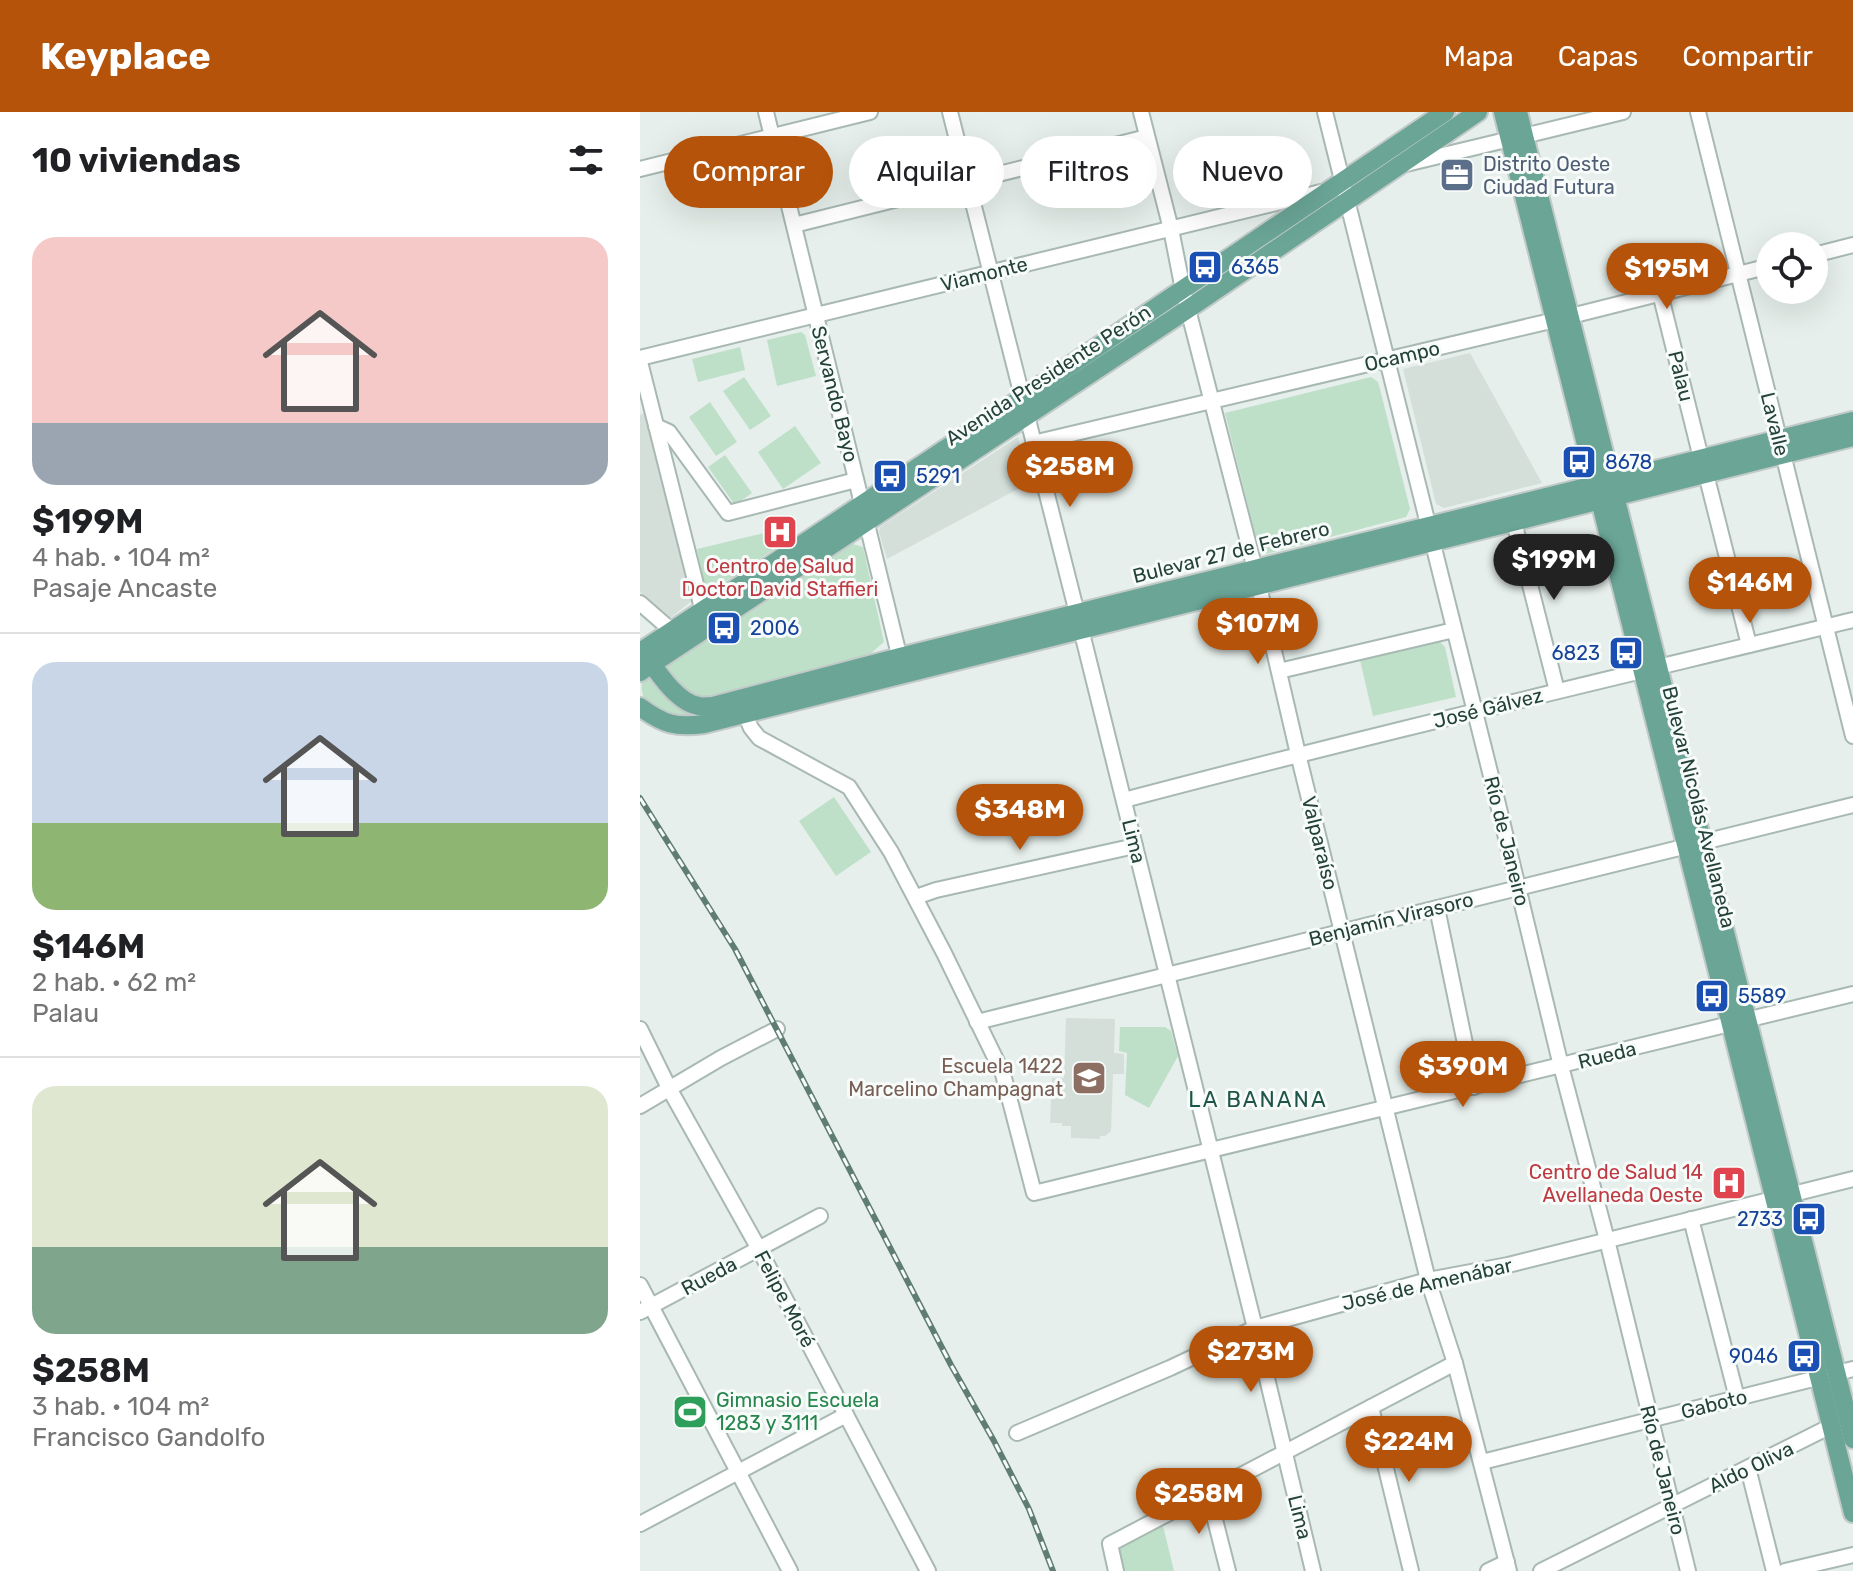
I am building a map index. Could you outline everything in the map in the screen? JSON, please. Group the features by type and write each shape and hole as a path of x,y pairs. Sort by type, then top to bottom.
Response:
{"main road":[{"name":"Avenida Presidente Perón","path":"678,636 707,628 866,521 1183,290 1445,112"},
{"name":"Avenida Presidente Perón","path":"644,660 678,636 702,609 863,502 1188,309 1478,112"},
{"name":"Bulevar Nicolás Avellaneda","path":"1503,112 1517,137 1783,1197 1853,1439"},
{"name":"Bulevar Nicolás Avellaneda","path":"1517,137 1518,112"},
{"name":"Bulevar 27 de Febrero","path":"644,660 687,702 713,706 902,666 1605,491 1780,447 1853,421"},
{"name":"Bulevar 27 de Febrero","path":"1780,447 1853,437"},
{"name":"Bulevar 27 de Febrero","path":"1430,534 1514,522 1605,491"},
{"name":"Bulevar 27 de Febrero","path":"640,707 665,723 686,727 745,714 902,666"},
{"name":"Bulevar Nicolás Avellaneda","path":"1836,1374 1831,1426 1853,1513"}],"street":[{"name":"Servando Bayo","path":"766,112 772,136"},
{"path":"772,136 870,112"},
{"name":"Lima","path":"950,112 956,136"},
{"name":"Valparaíso","path":"1141,112 1147,136"},
{"name":"Río de Janeiro","path":"1325,112 1336,186 1347,200 1688,1571"},
{"path":"1398,166 1623,112"},
{"name":"Lavalle","path":"1698,112 1853,736"},
{"path":"640,169 664,163"},
{"name":"Valparaíso","path":"1157,175 1428,1280 1455,1363 1508,1566"},
{"name":"Viamonte","path":"640,360 1336,186"},
{"name":"Servando Bayo","path":"790,208 902,666"},
{"path":"794,225 862,208"},
{"name":"Lima","path":"974,208 1080,621 1313,1571"},
{"path":"1828,251 1853,245"},
{"name":"Ocampo","path":"1033,443 1756,270"},
{"name":"Palau","path":"1660,293 1749,645"},
{"path":"640,360 707,628"},
{"path":"656,426 669,432 728,513 856,480"},
{"path":"1514,522 1557,691"},
{"path":"640,603 678,636"},
{"name":"José Gálvez","path":"1124,800 1298,754 1853,620"},
{"path":"1279,671 1454,630"},
{"path":"745,714 759,738 849,787 916,897 977,1022"},
{"name":"Benjamín Virasoro","path":"977,1022 1853,805"},
{"path":"916,897 1135,846"},
{"path":"1437,908 1474,1087"},
{"name":"Rueda","path":"977,1022 1003,1074 1034,1193 1853,994"},
{"name":"Felipe Moré","path":"640,1029 926,1570"},
{"path":"640,1106 777,1029"},
{"name":"José de Amenábar","path":"1017,1433 1255,1328 1428,1280 1508,1265 1853,1179"},
{"name":"Rueda","path":"646,1309 820,1216"},
{"path":"1691,1219 1737,1398"},
{"path":"640,1285 646,1309 790,1571"},
{"path":"1116,1571 1110,1544 1455,1363"},
{"name":"Gaboto","path":"1482,1462 1836,1374"},
{"path":"1371,1407 1411,1571"},
{"path":"640,1524 846,1415"},
{"name":"Aldo Oliva","path":"1541,1571 1831,1426"},
{"path":"1748,1468 1774,1571"},
{"path":"1208,1492 1228,1571"},
{"path":"1785,1571 1853,1555"},
{"path":"1488,1571 1508,1566"}],"shaded area":[{"path":"1470,353 1542,483 1444,508 1436,504 1403,369"},
{"path":"644,413 693,600 669,619 640,592 640,415"},
{"path":"1018,437 1029,483 887,559 880,527"},
{"name":"Escuela 1422 Marcelino Champagnat","path":"1066,1018 1115,1019 1114,1053 1124,1054 1124,1074 1113,1074 1111,1131 1100,1136 1100,1139 1071,1138 1071,1126 1050,1123 1052,1078 1064,1078"}],"green space":[{"path":"801,332 805,335 816,376 777,386 767,340"},
{"path":"740,347 745,370 698,382 692,359"},
{"path":"744,377 771,416 750,430 723,391"},
{"path":"1371,377 1378,382 1410,509 1406,517 1266,554 1259,550 1225,413"},
{"path":"710,402 737,442 716,456 689,417"},
{"path":"795,426 821,463 783,489 758,452"},
{"path":"725,455 752,493 735,505 708,467"},
{"path":"764,533 773,550 706,594 697,549"},
{"path":"849,543 863,547 884,642 870,654 708,698 683,686 666,665"},
{"path":"1440,642 1445,647 1456,697 1373,716 1360,660"},
{"path":"650,677 682,708 698,713 697,722 677,719 649,705 644,697 642,679"},
{"path":"834,797 871,852 836,876 799,821"},
{"path":"1120,1027 1165,1027 1171,1031 1178,1056 1149,1108 1125,1095 1127,1053 1119,1051"},
{"path":"1163,1526 1174,1571 1122,1571 1115,1551"}],"railway":[{"path":"640,798 735,949 1029,1509 1053,1571"}],"place":[{"name":"Distrito Oeste Ciudad Futura","path":"1457,175"},
{"name":"6365","path":"1205,267"},
{"name":"8678","path":"1579,462"},
{"name":"5291","path":"890,476"},
{"name":"Centro de Salud Doctor David Staffieri","path":"780,532"},
{"name":"2006","path":"724,628"},
{"name":"6823","path":"1626,653"},
{"name":"5589","path":"1712,996"},
{"name":"Escuela 1422 Marcelino Champagnat","path":"1089,1078"},
{"name":"Centro de Salud 14 Avellaneda Oeste","path":"1729,1183"},
{"name":"2733","path":"1809,1219"},
{"name":"9046","path":"1804,1356"},
{"name":"Gimnasio Escuela 1283 y 3111","path":"690,1412"}],"district":[{"name":"LA BANANA","path":"1258,1099"}]}
